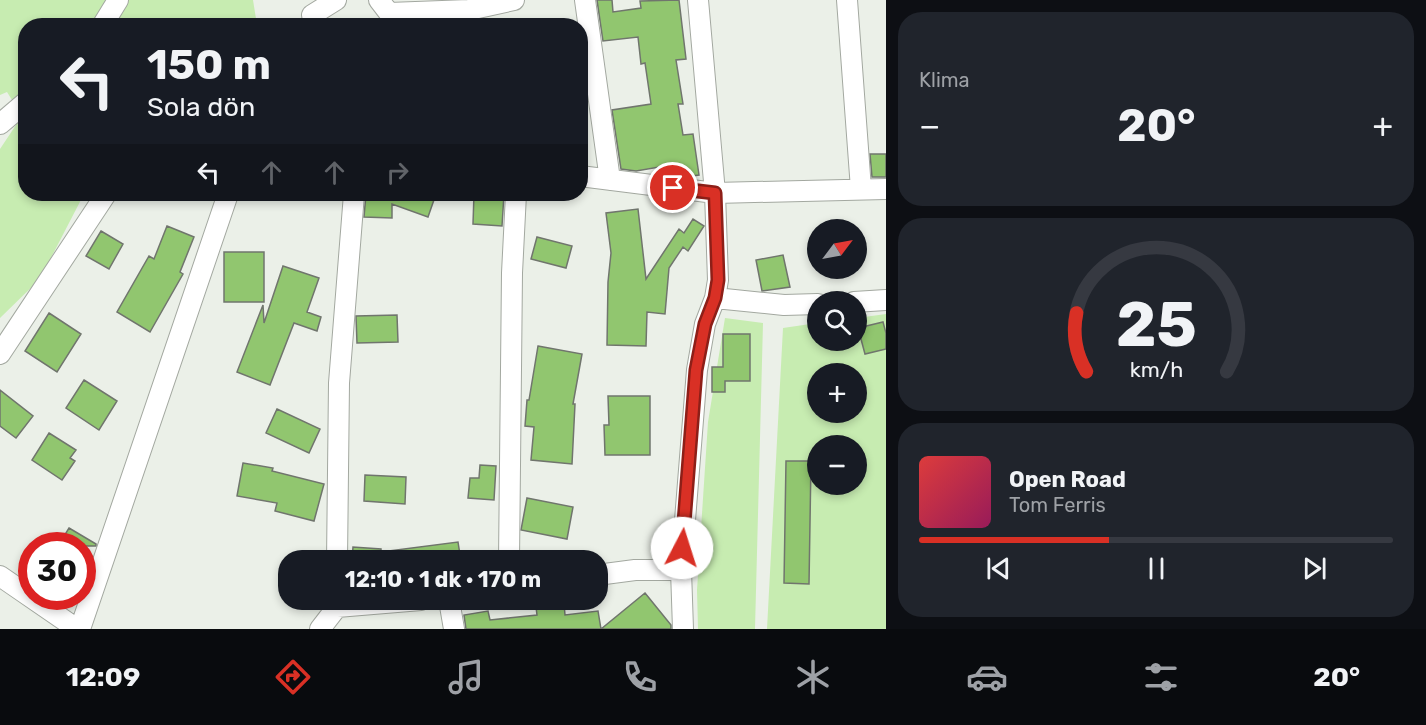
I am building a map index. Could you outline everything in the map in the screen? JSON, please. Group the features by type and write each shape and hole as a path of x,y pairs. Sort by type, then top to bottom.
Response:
{"street":[{"path":"107,18 118,0"},
{"path":"312,15 336,0"},
{"path":"379,0 389,13 514,0"},
{"path":"585,0 588,18"},
{"path":"683,629 681,570 696,370 705,324 715,298 718,280 715,193 698,0"},
{"path":"847,0 861,189"},
{"path":"588,22 610,180"},
{"path":"0,124 18,109"},
{"path":"588,177 715,193 886,189"},
{"path":"0,354 101,201"},
{"path":"0,576 79,629 226,201"},
{"path":"337,550 339,383 353,201"},
{"path":"509,550 512,273 516,201"},
{"path":"715,298 784,305 807,304"},
{"path":"867,301 886,300"},
{"path":"608,574 635,570 681,570"},
{"path":"320,629 333,610"},
{"path":"451,610 454,629"}],"green space":[{"path":"0,0 253,0 256,18 18,18 18,110 7,92 0,95"},
{"path":"18,122 18,201 80,201 40,279 0,318 0,149"},
{"path":"886,314 886,629 767,629 783,328 807,324 807,351 867,351 867,317"},
{"path":"725,318 763,323 755,629 698,629 697,590 708,422"}],"building":[{"path":"597,0 612,0 613,12 641,8 640,1 679,0 686,59 676,60 683,104 678,104 683,135 693,134 699,175 684,177 660,174 659,167 636,171 621,169 612,110 651,104 645,63 641,64 638,37 603,41"},
{"path":"870,154 886,154 886,177 872,177"},
{"path":"365,201 434,201 428,217 392,204 392,218 364,217"},
{"path":"474,201 504,201 502,226 473,224"},
{"path":"638,209 646,279 679,229 684,233 693,219 704,226 688,251 683,247 669,268 665,314 647,312 646,346 607,345 611,253 606,213"},
{"path":"167,226 194,237 180,272 183,274 150,332 117,312 149,256 154,259"},
{"path":"101,231 123,244 109,269 86,256"},
{"path":"537,237 572,246 566,268 531,259"},
{"path":"224,252 264,252 264,302 224,302"},
{"path":"783,255 790,287 762,291 756,260"},
{"path":"283,266 319,278 307,312 321,317 317,331 294,323 270,385 237,372 263,305 264,323"},
{"path":"49,313 81,334 57,372 25,351"},
{"path":"397,315 398,342 357,343 356,316"},
{"path":"883,322 886,349 865,354 867,326"},
{"path":"723,334 750,334 750,381 725,381 725,392 712,392 712,367 723,367"},
{"path":"538,346 582,354 573,404 575,404 572,464 531,460 534,427 525,426 527,400 529,400"},
{"path":"84,380 117,401 99,430 66,408"},
{"path":"0,390 33,416 16,438 0,426"},
{"path":"608,396 650,396 650,455 605,455 604,425 609,425"},
{"path":"277,409 320,429 309,453 266,433"},
{"path":"49,433 76,450 70,458 75,461 62,480 32,460"},
{"path":"786,461 807,461 807,495 810,495 809,584 784,583"},
{"path":"243,463 273,468 272,471 324,484 314,521 275,511 277,503 237,496"},
{"path":"480,465 496,466 494,500 468,498 470,478 479,478"},
{"path":"365,475 406,477 405,504 364,501"},
{"path":"527,498 573,507 567,539 521,530"},
{"path":"458,542 459,550 396,550"},
{"path":"353,547 381,550 353,550"},
{"path":"645,593 671,625 671,629 601,629"},
{"path":"536,610 565,610 565,615 598,611 601,629 466,629 464,615 488,611 490,620 537,615"}],"route":[{"path":"673,188 715,193 718,280 715,298 705,324 696,370 682,548"}]}
